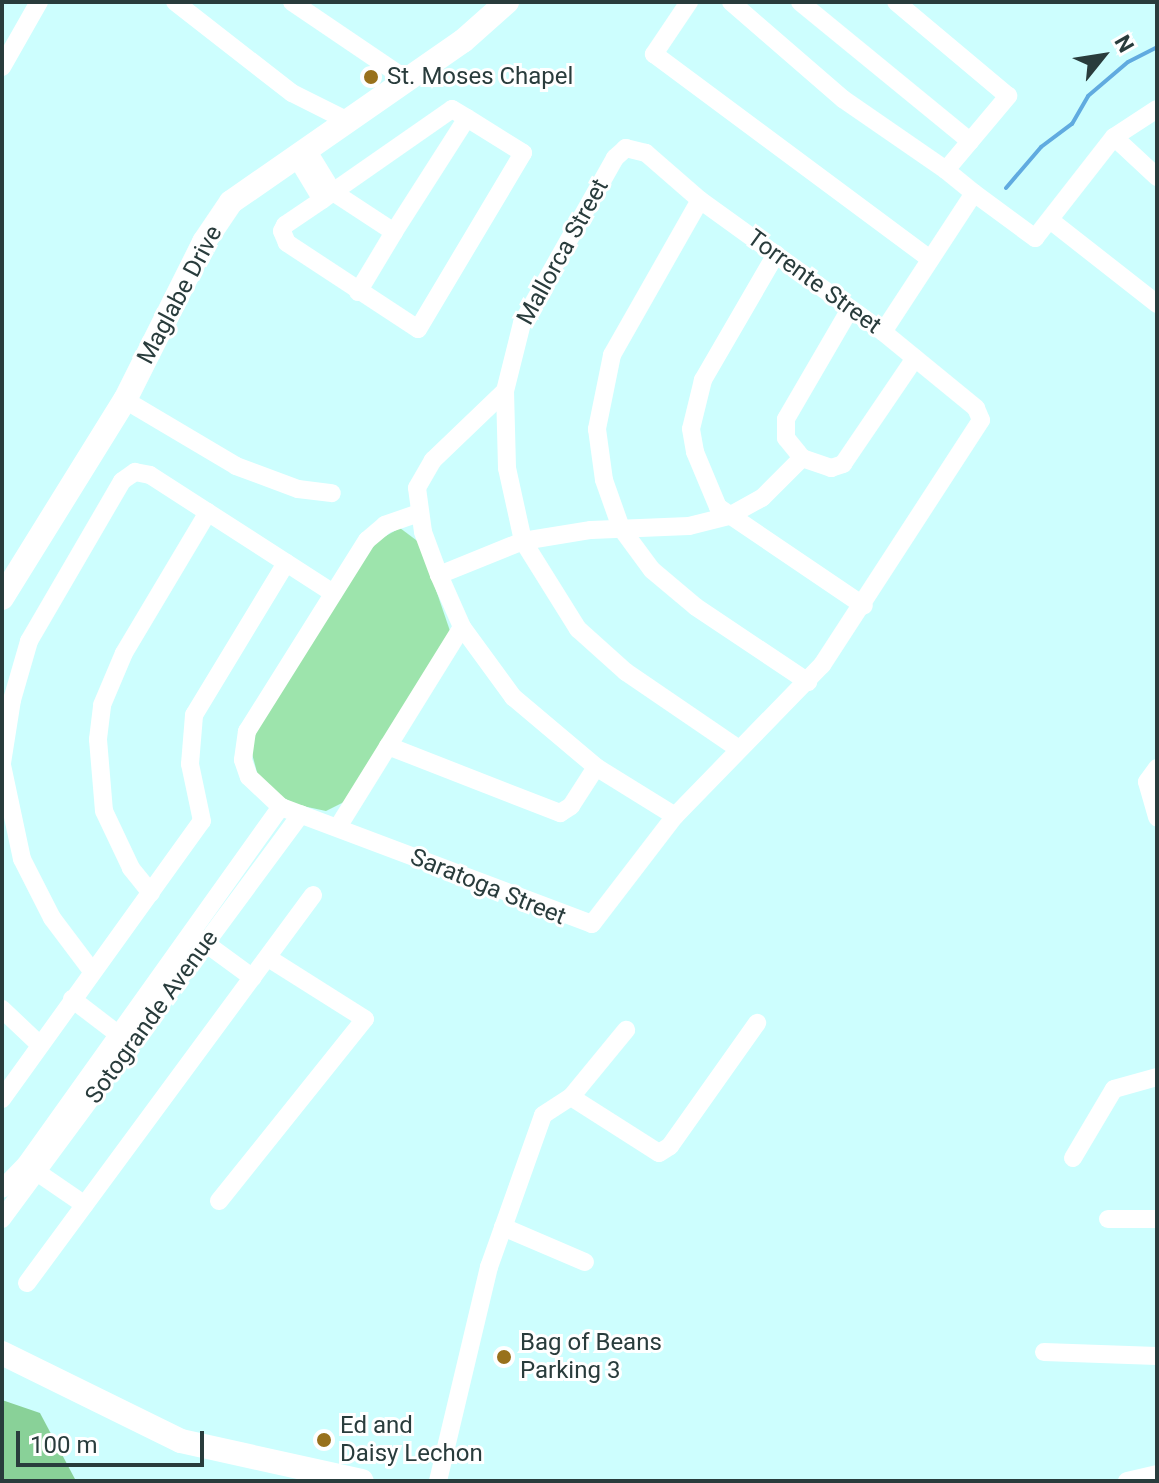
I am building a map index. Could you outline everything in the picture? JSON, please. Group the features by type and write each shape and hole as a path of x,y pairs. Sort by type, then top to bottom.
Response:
{"main road":[{"name":"Maglabe Drive","path":"2,598 125,400 204,242 231,202 407,80 507,2"},
{"path":"2,1353 125,1418 181,1441 362,1481"}],"street":[{"path":"2,67 39,2"},
{"path":"175,2 292,93 346,120"},
{"path":"292,2 407,80"},
{"path":"689,2 654,54 930,259"},
{"path":"731,2 843,99 946,170 1035,238 1114,137 1157,109"},
{"path":"800,2 970,141"},
{"path":"896,2 1008,96 946,170"},
{"path":"452,109 523,153 418,329 358,292 283,238 285,225 328,196 452,109"},
{"path":"358,292 467,118"},
{"path":"1114,137 1157,177"},
{"name":"Torrente Street","path":"633,147 700,200 883,332 976,408 979,427"},
{"name":"Mallorca Street","path":"633,147 615,158 538,288 522,323 505,391 507,468 523,541 560,606 604,654 739,749"},
{"path":"301,151 328,196 394,232"},
{"path":"883,332 974,193"},
{"path":"700,200 620,335 605,376 600,454 621,528 670,587 808,682"},
{"path":"1050,220 1157,304"},
{"path":"776,254 716,354 695,402 695,452 718,507 864,606"},
{"path":"850,309 786,419 786,438 802,458 831,468 843,464 915,358"},
{"path":"505,391 423,472 417,488 419,513 439,575 462,627 513,697 596,767 675,816"},
{"path":"125,400 236,466 298,489 332,493"},
{"name":"Saratoga Street","path":"419,513 375,531 333,593 247,731 243,760 249,777 281,807 583,925 598,917 675,816 808,682 864,606 979,427"},
{"path":"439,575 523,541 621,528 689,526 729,516 762,498 802,458"},
{"path":"92,971 52,918 22,859 2,764 12,700 29,641 122,481 143,472 333,593"},
{"path":"151,893 131,868 104,811 98,763 102,705 124,653 208,512"},
{"path":"2,1099 92,971 211,814 190,764 194,715 286,563"},
{"path":"338,827 462,627"},
{"path":"388,746 560,813 571,806 596,767"},
{"path":"1152,775 1157,818"},
{"name":"Sotogrande Avenue","path":"2,1219 33,1169 198,938 281,807"},
{"name":"Sotogrande Avenue","path":"198,938 301,814"},
{"path":"27,1283 313,895"},
{"path":"198,938 253,978"},
{"path":"219,1201 365,1019 268,958"},
{"path":"72,999 126,1039"},
{"path":"2,1009 40,1045"},
{"path":"571,1097 659,1153 670,1146 757,1023"},
{"path":"438,1481 458,1381 503,1227 543,1115 571,1097 626,1030"},
{"path":"1073,1158 1114,1089 1157,1077"},
{"path":"33,1169 85,1205"},
{"name":"Sotogrande Avenue","path":"2,1189 33,1169"},
{"path":"1108,1219 1157,1219"},
{"path":"503,1227 585,1262"},
{"path":"1044,1352 1157,1356"},
{"path":"1127,1481 1157,1474"}],"green space":[{"path":"400,528 420,543 450,631 346,801 326,811 298,805 272,793 258,776 251,750 257,726 375,542"},
{"path":"2,1400 40,1413 76,1481 2,1481"}],"waterway":[{"path":"1006,188 1041,147 1072,124 1088,96 1128,62 1157,47"}],"place":[{"name":"St. Moses Chapel","path":"371,77"},
{"name":"Bag of Beans Parking 3","path":"504,1357"},
{"name":"Ed and Daisy Lechon","path":"324,1440"}]}
